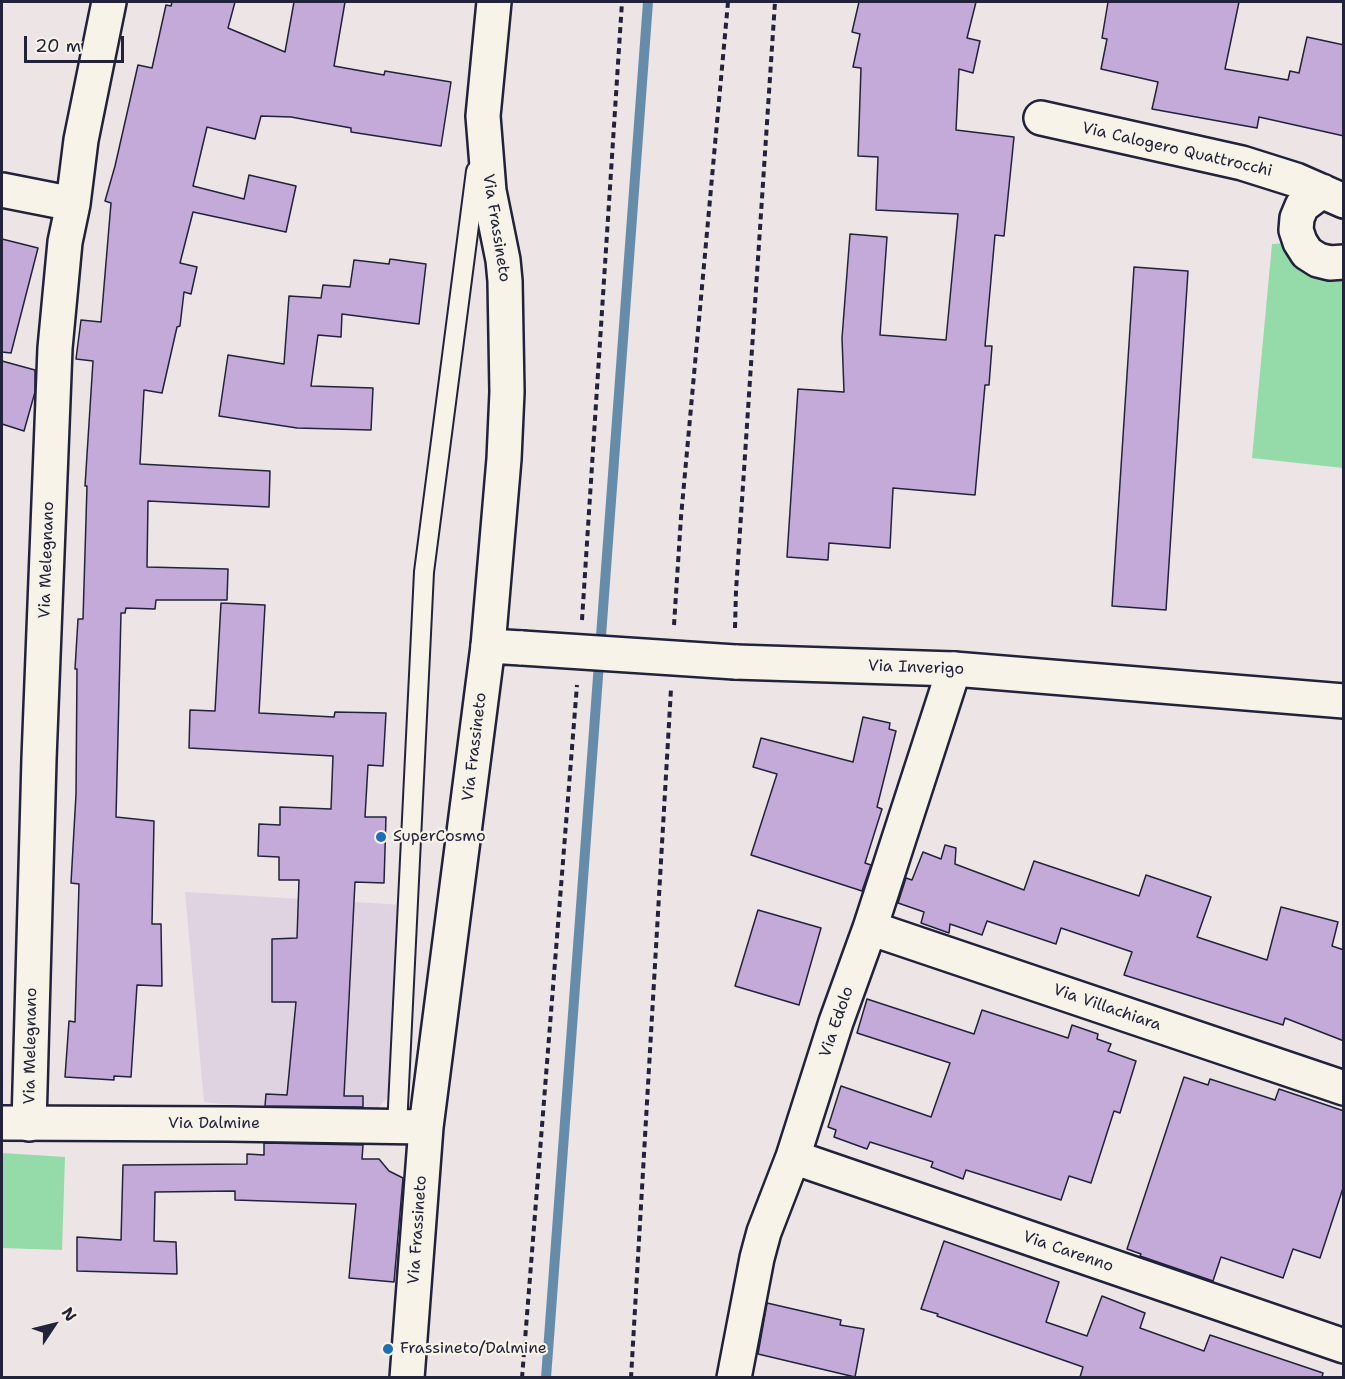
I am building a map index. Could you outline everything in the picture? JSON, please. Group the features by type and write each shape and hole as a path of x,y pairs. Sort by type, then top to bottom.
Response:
{"street":[{"name":"Via Melegnano","path":"15,1123 39,759 55,348 65,242 73,204 81,140 109,2"},
{"name":"Via Frassineto","path":"406,1377 411,1127 488,646 504,459 507,392 505,281 489,191 483,116 494,2"},
{"name":"Via Calogero Quattrocchi","path":"1041,118 1242,163 1296,180 1333,196"},
{"path":"2,190 73,204"},
{"path":"1333,196 1302,206 1297,218 1298,236 1307,253 1318,260 1330,263 1344,262"},
{"name":"Via Inverigo","path":"488,646 735,662 954,669 1344,701"},
{"name":"Via Edolo","path":"734,1377 757,1258 870,928 954,669"},
{"name":"Via Villachiara","path":"870,928 1344,1088"},
{"name":"Via Dalmine","path":"15,1123 411,1127"},
{"name":"Via Carenno","path":"793,1157 1344,1346"}],"lane":[{"name":"Via Frassineto","path":"411,1127 425,564 483,116"}],"path":[{"path":"582,625 622,2"},
{"path":"735,662 736,591 775,2"},
{"path":"522,1377 578,673"}],"shaded area":[{"path":"185,892 404,905 388,1097 378,1108 363,1111 265,1109 204,1102"}],"green space":[{"path":"1287,243 1343,274 1343,468 1252,458 1272,244"},
{"path":"2,1153 65,1157 62,1250 2,1248"}],"building":[{"path":"172,2 235,2 228,28 285,52 294,2 345,2 334,66 384,75 385,71 451,82 441,146 351,132 351,128 291,117 261,116 255,139 207,127 193,186 244,199 249,175 296,186 286,232 193,212 180,263 197,267 191,294 184,292 180,326 177,327 162,393 144,390 140,464 270,471 269,507 148,501 147,567 228,569 227,600 156,600 155,609 126,608 125,613 121,613 116,817 154,821 152,924 161,924 162,986 137,985 131,1077 114,1076 114,1080 65,1077 69,1021 75,1022 79,884 71,883 76,794 77,669 75,669 78,619 83,619 87,486 85,486 93,361 76,359 81,320 101,322 111,203 105,201 138,65 152,68 166,5 171,6"},
{"path":"859,2 976,2 967,38 980,41 973,73 959,69 956,130 1014,137 1004,236 995,235 985,346 992,346 989,385 985,385 975,495 893,488 890,548 829,543 828,560 787,557 798,389 844,392 842,338 850,234 887,237 880,335 946,340 958,214 876,210 878,157 858,156 861,68 853,67 860,34 852,32"},
{"path":"1108,2 1239,2 1225,69 1288,80 1290,71 1299,73 1307,37 1344,45 1344,136 1259,117 1257,128 1152,109 1158,82 1101,69 1107,39 1102,38"},
{"path":"2,239 38,248 11,353 2,352"},
{"path":"390,259 426,264 419,324 342,314 341,337 318,335 311,386 373,388 371,430 297,428 219,416 228,355 284,364 289,296 321,298 323,285 350,287 354,260 389,264"},
{"path":"1134,267 1188,271 1166,610 1112,606"},
{"path":"2,361 35,370 35,392 24,431 2,424"},
{"path":"221,603 265,605 259,713 334,717 335,712 386,713 383,766 368,765 365,817 386,817 384,883 355,882 344,1096 363,1096 363,1107 265,1106 266,1094 287,1095 296,1002 272,1002 272,939 297,938 299,880 279,880 279,857 258,856 259,824 280,825 280,807 331,809 333,756 189,748 190,710 215,711"},
{"path":"863,717 890,723 889,729 896,731 877,807 882,809 865,863 871,865 862,891 751,855 777,774 753,767 761,738 853,762"},
{"path":"945,845 956,848 955,864 1024,890 1034,861 1139,896 1146,875 1211,897 1197,937 1267,960 1281,907 1338,922 1332,946 1344,950 1344,1041 1285,1018 1283,1025 1124,975 1132,952 1061,928 1056,944 987,921 982,935 950,924 949,933 921,923 924,912 898,903 906,878 912,880 923,852 941,859"},
{"path":"758,910 821,928 799,1005 735,986"},
{"path":"867,999 974,1034 982,1010 1068,1038 1072,1025 1098,1034 1097,1039 1111,1044 1108,1051 1136,1061 1120,1113 1114,1111 1091,1183 1069,1176 1061,1200 966,1170 963,1179 931,1167 933,1162 870,1142 867,1149 834,1137 836,1130 828,1127 841,1086 931,1117 950,1063 857,1033"},
{"path":"1184,1077 1208,1085 1210,1079 1275,1100 1279,1089 1344,1111 1344,1185 1320,1258 1293,1249 1283,1278 1221,1257 1213,1281 1140,1256 1141,1254 1127,1249"},
{"path":"264,1143 363,1145 362,1159 379,1159 389,1171 403,1178 394,1282 349,1278 356,1204 235,1200 235,1191 155,1192 154,1241 176,1242 177,1274 77,1271 77,1237 121,1240 123,1165 247,1164 247,1154 264,1155"},
{"path":"944,1241 1059,1282 1046,1322 1087,1336 1102,1296 1145,1313 1140,1328 1204,1351 1210,1335 1323,1373 1322,1377 1080,1377 1083,1367 921,1309"},
{"path":"767,1303 841,1320 840,1325 864,1329 855,1377 758,1354"}],"waterway":[{"path":"546,1378 648,2"}],"place":[{"name":"SuperCosmo","path":"381,837"},
{"name":"Frassineto/Dalmine","path":"388,1349"}]}
